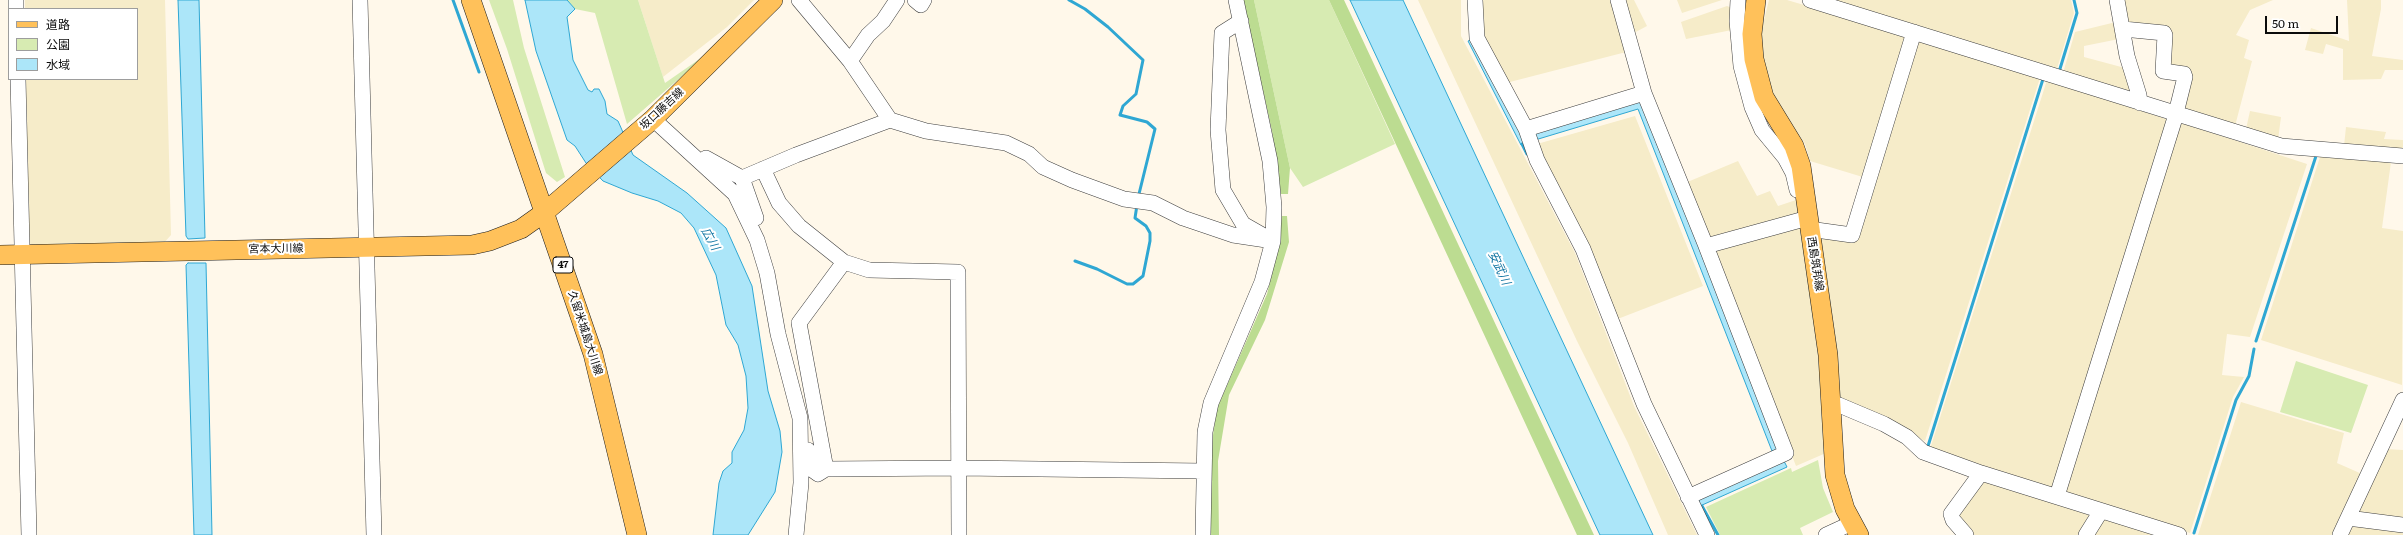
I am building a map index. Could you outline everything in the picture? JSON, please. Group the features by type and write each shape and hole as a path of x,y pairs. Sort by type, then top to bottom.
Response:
{"main road":[{"name":"久留米城島大川線","path":"471,0 552,206 593,354 637,535"},
{"name":"坂口藤吉線","path":"552,206 650,121 773,0"},
{"name":"西島筑邦線","path":"1756,0 1752,34 1758,80 1775,118 1794,146 1801,166 1828,355 1833,404 1835,475 1838,490 1856,529"},
{"name":"宮本大川線","path":"0,255 472,245 484,243 521,229 552,206"}],"street":[{"path":"360,0 374,535"},
{"path":"799,0 850,61 890,120"},
{"path":"850,61 868,35 883,21 897,0"},
{"path":"915,0 921,5 924,0"},
{"path":"1203,535 1203,471 1205,432 1211,403 1262,282 1273,240 1274,207 1270,161 1236,0"},
{"path":"1475,0 1477,38 1526,129 1537,160 1583,249 1644,404 1707,535"},
{"path":"1618,0 1644,93 1706,246 1786,453 1688,497"},
{"path":"1738,0 1737,21 1741,66 1752,107 1762,130 1785,158 1793,173 1796,189 1805,199"},
{"path":"1810,0 2281,146 2403,156"},
{"path":"2117,0 2127,56 2139,94 2140,103"},
{"path":"1241,21 1222,33 1218,130 1223,190 1243,224 1273,240"},
{"path":"2057,496 2186,77 2184,74 2163,71 2164,32 2123,29"},
{"path":"1706,246 1808,223 1852,235 1914,32"},
{"path":"18,80 29,535"},
{"path":"1526,129 1644,93"},
{"path":"742,178 890,120 926,131 1006,143 1029,154 1043,167 1072,180 1124,199 1153,203 1183,218 1233,235 1273,240"},
{"path":"650,121 697,158 735,194 757,240 767,273 778,334 800,418 802,432 801,483 796,535"},
{"path":"697,158 708,158 742,178 755,214 759,231 757,240"},
{"path":"763,169 779,203 799,226 844,262 869,270 958,272 959,535"},
{"path":"826,469 799,323 844,262"},
{"path":"2340,535 2403,400"},
{"path":"1833,404 1839,405 1884,424 1907,437 1922,452 1981,473 2178,535"},
{"path":"802,432 806,441 811,468 818,474 826,469 959,468 1203,471"},
{"path":"1966,535 1953,520 1951,514 1981,473"},
{"path":"2086,535 2101,511"},
{"path":"2348,518 2403,525"},
{"path":"1826,535 1856,529"}],"shaded area":[{"path":"25,0 165,0 171,235 163,244 35,249 29,242 26,80 138,80 138,8 25,8"},
{"path":"638,0 754,0 727,27 663,77"},
{"path":"1418,0 1461,0 1461,36 1575,253 1634,406 1697,535 1668,535 1628,443 1577,341"},
{"path":"1479,0 1615,0 1630,51 1506,83 1480,33"},
{"path":"1622,0 1634,0 1647,26 1632,34"},
{"path":"1677,0 1722,0 1682,13"},
{"path":"1769,0 1787,0 1909,36 1866,178 1810,161 1805,144 1773,98 1766,76 1760,36"},
{"path":"1831,0 2071,0 2074,13 2056,72"},
{"path":"2121,0 2273,0 2250,10 2236,35 2249,40 2244,58 2252,61 2235,126 2180,111 2192,72 2165,68 2170,28 2126,25"},
{"path":"2347,0 2381,0 2381,9 2372,56 2403,60 2403,70 2385,70 2381,79 2343,80 2343,49 2326,44 2323,54 2305,50 2311,28 2349,41"},
{"path":"1727,6 1732,8 1732,30 1686,39 1681,22"},
{"path":"2116,22 2119,39 2084,46 2084,57 2125,68 2133,96 2063,73 2075,32"},
{"path":"1919,39 2040,78 1925,441 1839,398 1820,234 1857,240"},
{"path":"2047,80 2169,120 2053,489 1930,449"},
{"path":"2250,111 2281,117 2278,140 2246,129"},
{"path":"1635,116 1703,286 1615,320 1537,144"},
{"path":"2179,122 2307,164 2250,337 2227,334 2222,375 2244,377 2233,397 2190,533 2061,490"},
{"path":"2346,127 2386,132 2384,139 2403,140 2403,150 2344,146"},
{"path":"2320,157 2391,162 2382,228 2403,231 2402,385 2261,340"},
{"path":"1738,161 1757,196 1770,191 1778,206 1796,200 1799,216 1709,241 1685,183"},
{"path":"1802,226 1822,363 1826,453 1796,466 1712,250"},
{"path":"2241,402 2344,433 2337,463 2362,474 2332,535 2198,535"},
{"path":"2386,449 2403,450 2403,519 2356,513"},
{"path":"1984,478 2093,513 2079,535 1973,535 1956,515"},
{"path":"2104,516 2162,535 2092,535"},
{"path":"2353,524 2403,530 2403,535 2348,535"}],"green space":[{"path":"489,0 513,0 524,48 565,177 557,182 546,173 507,49"},
{"path":"567,0 638,0 665,83 711,51 627,124 595,13 575,9"},
{"path":"1243,0 1254,0 1290,168 1288,194 1281,194 1272,131"},
{"path":"1254,0 1329,0 1395,144 1303,187 1290,168"},
{"path":"1329,0 1344,0 1594,535 1577,535"},
{"path":"1282,216 1287,216 1289,242 1265,320 1229,395 1218,461 1219,535 1210,535 1209,462 1217,408 1267,294 1278,249"},
{"path":"2296,361 2368,385 2351,433 2280,412"},
{"path":"1818,460 1823,488 1833,512 1800,528 1803,535 1720,535 1706,507 1791,468 1792,472"}],"water":[{"path":"178,0 199,0 205,238 188,239 186,236"},
{"name":"広川","path":"525,0 567,0 575,9 567,17 573,60 588,90 592,92 594,89 599,89 605,101 607,114 618,121 633,155 687,193 726,228 752,286 768,391 780,431 782,452 775,492 748,535 713,535 719,483 723,471 732,463 732,452 744,430 748,408 746,376 738,345 726,325 716,275 694,228 681,213 658,201 632,193 603,181 586,163 575,146 567,140 536,51"},
{"name":"安武川","path":"1350,0 1403,0 1653,535 1600,535"},
{"path":"1473,39 1526,142 1521,145 1468,41"},
{"path":"1642,100 1779,449 1772,451 1638,109 1535,140 1533,133"},
{"path":"188,263 206,263 212,535 194,535 186,265"},
{"path":"1783,459 1787,467 1700,506 1697,499"}],"waterway":[{"path":"453,0 479,72"},
{"path":"1069,0 1085,9 1108,27 1143,60 1136,94 1123,106 1120,115 1147,122 1155,129 1138,198"},
{"path":"2059,72 2077,13 2074,0"},
{"path":"1928,446 2043,79"},
{"path":"1522,144 1527,154"},
{"path":"2256,341 2316,156"},
{"path":"1075,261 1097,269 1127,284 1133,284 1143,276 1150,241 1150,233 1146,226 1135,218 1137,205"},
{"path":"2194,533 2236,400 2249,376 2254,349"},
{"path":"1702,506 1718,535"}]}
